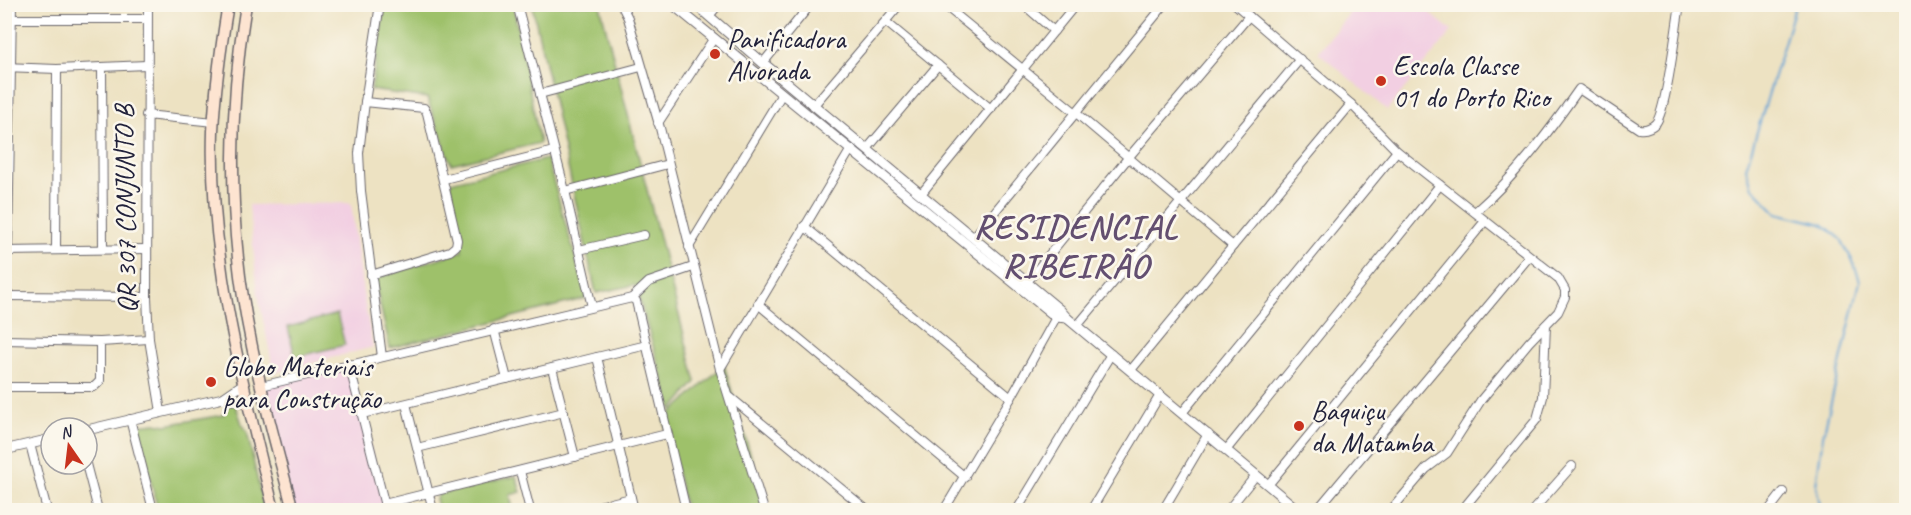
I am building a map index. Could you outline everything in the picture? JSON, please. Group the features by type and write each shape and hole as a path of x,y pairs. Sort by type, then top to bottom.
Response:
{"main road":[{"path":"228,4 214,122 214,181 222,276 242,384 274,510"},
{"path":"246,4 239,50 233,138 234,214 240,278 261,386 293,510"},
{"path":"224,28 241,33"},
{"path":"222,47 239,50"}],"street":[{"path":"12,4 8,19 6,251 147,249"},
{"name":"QR 307 CONJUNTO B","path":"147,4 147,297 149,339 161,412"},
{"path":"380,4 359,153 361,191 382,357"},
{"path":"517,4 565,190 592,307"},
{"path":"621,4 628,18 658,123 720,369 764,510"},
{"path":"672,4 851,149 1077,326 1297,510"},
{"path":"695,4 1027,282 1058,313"},
{"path":"710,16 719,4"},
{"path":"763,63 811,4"},
{"path":"814,105 900,4"},
{"path":"943,4 1077,113 1233,246"},
{"path":"1023,4 1054,31"},
{"path":"921,194 1076,4"},
{"path":"974,237 1165,4"},
{"path":"1235,4 1351,104 1397,151 1558,278 1565,290 1563,304 1481,400 1447,453 1426,469 1391,510"},
{"path":"1475,212 1522,164 1579,89 1639,129 1647,129 1658,120 1680,4"},
{"path":"1027,282 1128,158 1249,16"},
{"path":"8,19 147,19"},
{"path":"886,22 991,109"},
{"path":"658,123 714,38"},
{"path":"1077,326 1300,59"},
{"path":"8,67 57,69 146,65"},
{"path":"867,149 938,65"},
{"path":"540,94 641,67"},
{"path":"102,68 103,249"},
{"path":"56,250 57,69"},
{"path":"689,247 782,94"},
{"path":"365,102 424,108 444,179 457,240 456,246 450,251 371,275"},
{"path":"1131,370 1351,104"},
{"path":"146,116 214,122"},
{"path":"720,369 851,149"},
{"path":"444,179 554,151"},
{"path":"1182,413 1397,151"},
{"path":"565,190 668,164"},
{"path":"1227,450 1440,185"},
{"path":"1268,485 1485,221"},
{"path":"804,226 1011,398"},
{"path":"579,250 644,235"},
{"path":"1317,510 1529,257"},
{"path":"261,386 632,298 649,282 693,267"},
{"path":"4,296 147,297"},
{"path":"632,298 636,301 686,510"},
{"path":"758,304 965,477"},
{"path":"944,510 1011,398 1058,313"},
{"path":"1462,510 1537,419 1543,397 1546,325"},
{"path":"494,329 507,379"},
{"path":"4,340 100,342 149,339"},
{"path":"4,387 94,387 100,381 100,342"},
{"path":"362,414 647,345"},
{"path":"1017,510 1111,354"},
{"path":"597,357 634,510"},
{"path":"349,364 385,507 667,434"},
{"path":"552,368 575,457"},
{"path":"99,427 223,398 242,384"},
{"path":"1091,510 1160,395"},
{"path":"729,396 867,510"},
{"path":"223,398 247,403"},
{"path":"406,404 433,510"},
{"path":"417,448 564,412"},
{"path":"130,419 153,510"},
{"path":"1163,510 1208,434"},
{"path":"4,450 39,442"},
{"path":"30,444 47,510"},
{"path":"1533,510 1572,466"},
{"path":"520,471 530,510"},
{"path":"1228,510 1256,475"},
{"path":"89,476 98,510"},
{"path":"1769,510 1783,492"},
{"path":"583,510 631,498"}],"shaded area":[{"name":"Escola Classe 01 do Porto Rico","path":"1356,5 1420,5 1452,31 1387,110 1318,52"},
{"path":"351,203 373,347 274,373 258,295 249,205"},
{"path":"349,364 386,510 293,510 261,386"}],"green space":[{"path":"385,5 513,5 540,143 451,164 427,98 371,90"},
{"path":"532,5 600,5 696,382 672,410 635,285 596,293"},
{"path":"547,159 587,298 390,348 374,279 462,251 450,182"},
{"path":"337,314 345,345 295,357 288,327"},
{"path":"724,365 767,510 686,510 664,420"},
{"path":"235,403 242,424 247,431 264,510 158,510 137,425 156,423 165,425 223,415 227,404"},
{"path":"516,476 521,492 510,495 513,510 439,510 436,499 439,494"}],"waterway":[{"path":"1796,4 1746,168 1752,187 1777,213 1822,224 1841,239 1860,281 1823,436 1816,485 1821,510"}],"place":[{"name":"Panificadora Alvorada","path":"715,54"},
{"name":"Escola Classe 01 do Porto Rico","path":"1381,81"},
{"name":"Globo Materiais para Construção","path":"211,382"},
{"name":"Baquiçu da Matamba","path":"1299,426"}],"district":[{"name":"RESIDENCIAL RIBEIRÃO","path":"1076,246"}]}
